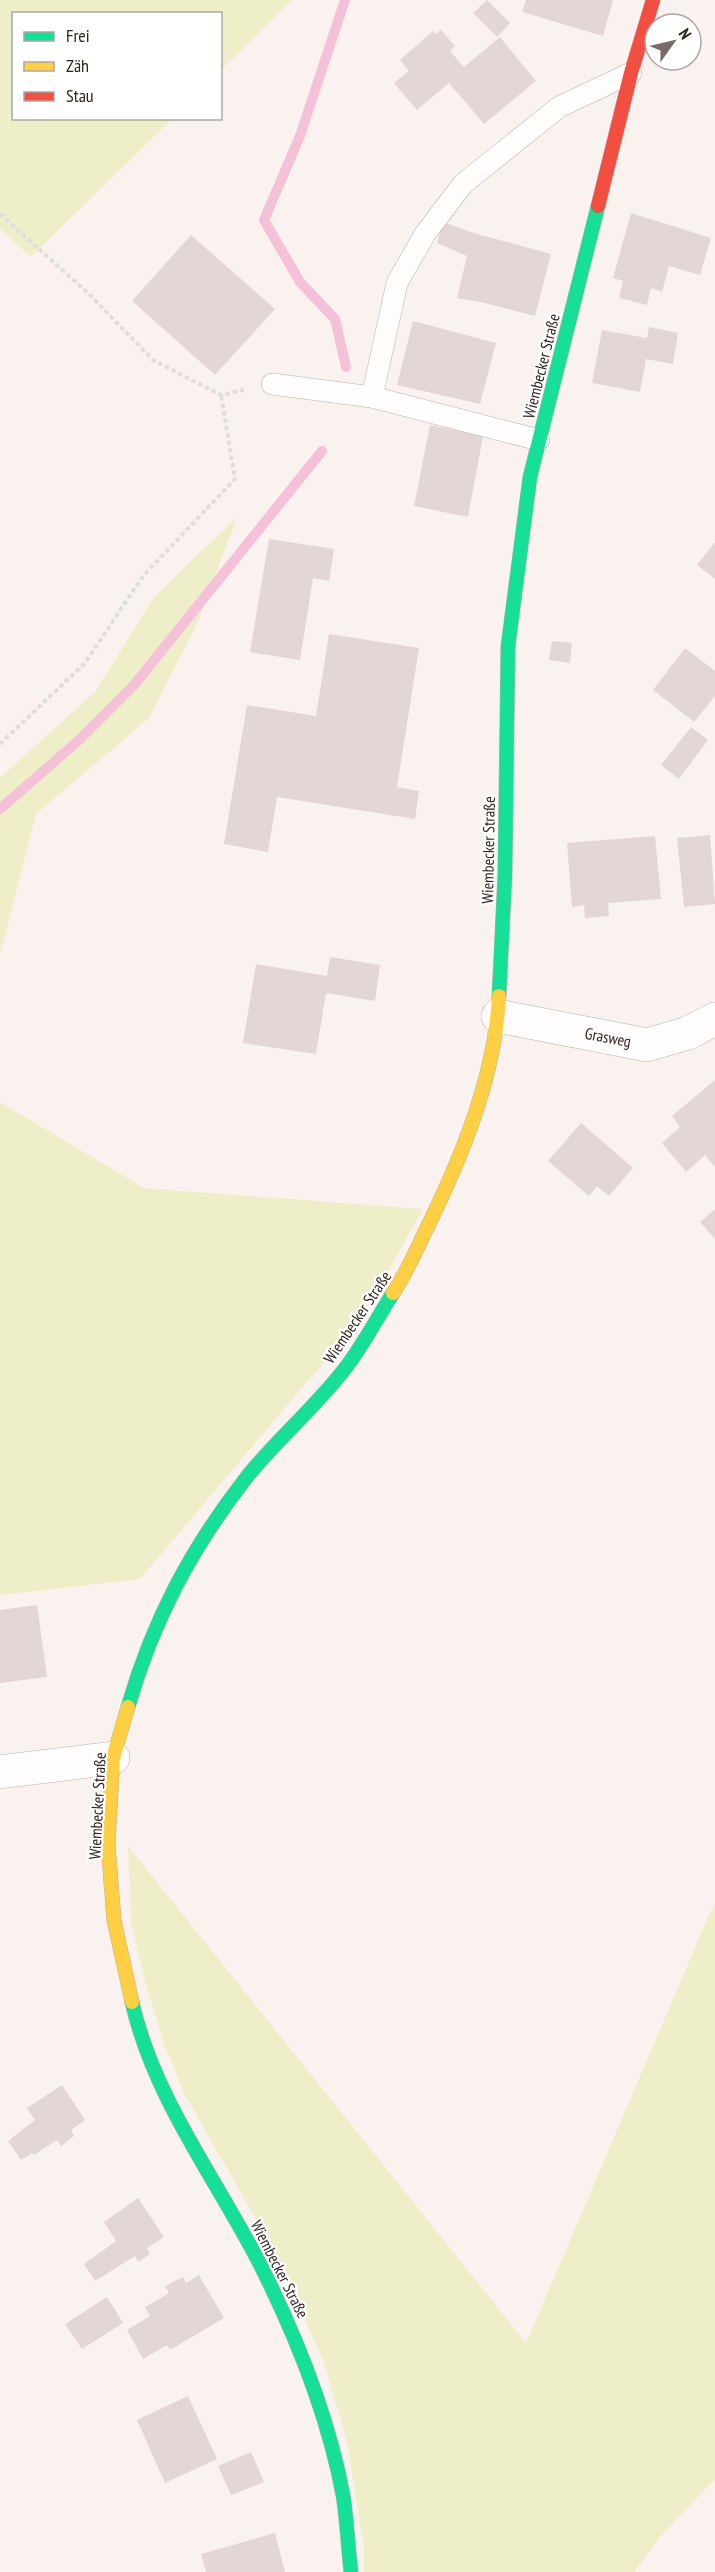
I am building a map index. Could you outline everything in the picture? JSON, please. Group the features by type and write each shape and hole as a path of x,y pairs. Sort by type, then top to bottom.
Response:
{"street":[{"name":"Wiembecker Straße","path":"351,2572 343,2496 332,2451 297,2338 260,2264 165,2096 135,2014 114,1920 108,1844 113,1758 136,1676 166,1602 197,1548 247,1477 346,1367 402,1280 427,1233 451,1179 478,1103 490,1063 498,1016 506,873 508,646 530,477 631,73 653,0"},
{"name":"Grasweg","path":"498,1016 647,1045 688,1032 715,1019"},
{"path":"0,1772 113,1758"}],"lane":[{"path":"372,397 397,283 425,234 463,184 559,107 631,73"},
{"path":"272,384 372,397 539,440"}],"path":[{"path":"0,214 88,293 153,360 221,395 235,479 143,576 85,663 0,744"}],"green space":[{"path":"0,0 292,0 222,69 222,12 12,12 12,120 171,120 31,257 0,229"},
{"path":"237,517 198,622 149,718 36,814 0,954 0,778 96,691 154,597"},
{"path":"0,1102 144,1188 423,1209 380,1285 330,1355 140,1579 0,1595"},
{"path":"128,1846 526,2343 715,1901 715,2479 661,2536 634,2572 364,2572 364,2549 347,2442 324,2362 267,2238 185,2095 165,2046 146,1986 131,1922"}],"building":[{"path":"487,0 510,23 497,37 473,13"},
{"path":"526,0 613,0 603,36 522,12"},
{"path":"441,30 455,46 450,51 464,67 500,37 536,81 484,124 449,83 417,110 394,83 409,71 400,60 433,31 435,34"},
{"path":"631,213 711,238 700,275 669,266 662,292 651,288 647,305 619,298 623,281 613,278"},
{"path":"443,222 470,232 551,254 535,316 457,298 467,256 437,243"},
{"path":"191,235 275,309 215,375 132,301"},
{"path":"413,321 496,343 480,404 397,385"},
{"path":"649,327 678,333 673,364 646,359 640,392 592,383 602,330 647,338"},
{"path":"430,425 483,436 468,517 414,506"},
{"path":"269,539 334,549 329,581 313,578 300,660 250,652"},
{"path":"715,542 715,579 697,565"},
{"path":"329,634 419,648 397,787 419,791 415,819 277,797 268,852 224,844 247,705 316,716"},
{"path":"552,641 572,643 570,663 549,660"},
{"path":"685,648 715,671 715,696 694,722 653,690"},
{"path":"691,727 708,740 679,779 661,765"},
{"path":"710,835 715,904 684,907 677,838"},
{"path":"655,836 661,899 608,903 609,916 585,918 584,905 572,907 567,843"},
{"path":"330,957 380,965 375,1001 326,993 316,1054 243,1043 256,964 327,976"},
{"path":"715,1080 715,1167 705,1155 686,1172 662,1143 680,1127 672,1116"},
{"path":"581,1123 633,1168 609,1196 597,1186 589,1196 548,1161"},
{"path":"715,1209 715,1239 700,1222"},
{"path":"37,1605 47,1677 0,1683 0,1610"},
{"path":"62,2085 85,2120 71,2130 74,2136 61,2146 57,2140 34,2155 32,2153 21,2160 8,2141 35,2120 27,2108"},
{"path":"138,2198 164,2237 147,2248 150,2254 138,2262 135,2256 95,2281 84,2264 116,2241 104,2222"},
{"path":"199,2275 224,2318 170,2350 167,2345 143,2359 127,2330 150,2316 145,2307 169,2293 165,2286 183,2277 186,2283"},
{"path":"107,2297 123,2323 82,2349 65,2324"},
{"path":"188,2396 217,2459 165,2483 137,2420"},
{"path":"251,2452 264,2482 231,2495 218,2466"},
{"path":"275,2533 285,2572 206,2572 201,2554"}],"waterway":[{"path":"345,0 300,136 264,220 300,282 335,319 346,367"},
{"path":"0,809 78,741 134,685 322,451"}],"traffic: fast":[{"path":"499,996 505,873 508,646 530,477 598,206"},
{"path":"128,1707 149,1644 162,1615 176,1586 208,1532 246,1478 347,1366 393,1293"},
{"path":"132,2002 155,2072 188,2137 261,2266 299,2349 320,2406 337,2465 346,2514 351,2572"}],"traffic: slow":[{"path":"393,1293 410,1263 451,1176 474,1117 491,1057 499,996"},
{"path":"128,1707 113,1758 108,1844 114,1920 132,2002"}],"traffic: jam":[{"path":"598,206 631,73 653,0"}]}
